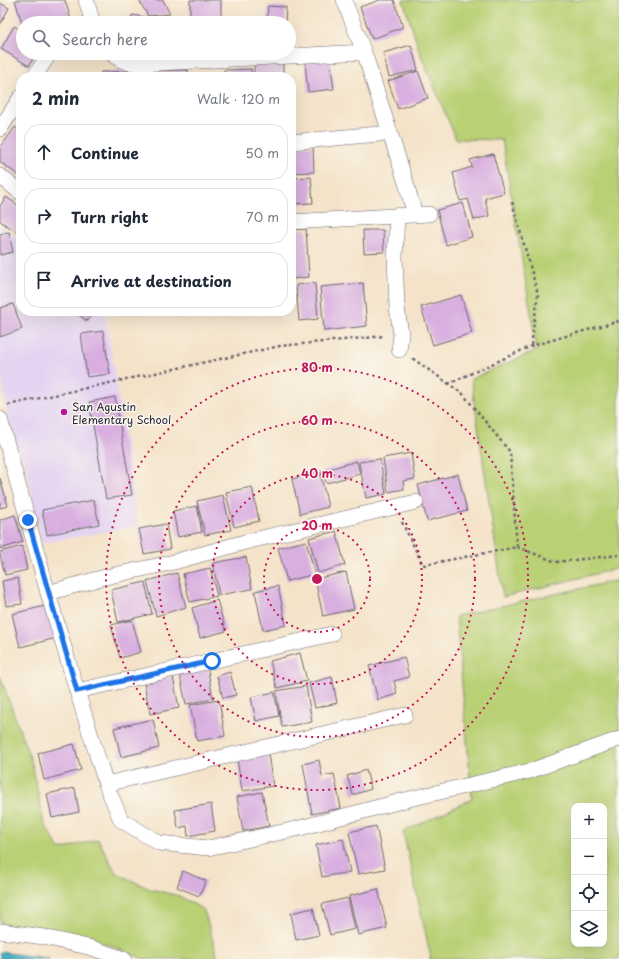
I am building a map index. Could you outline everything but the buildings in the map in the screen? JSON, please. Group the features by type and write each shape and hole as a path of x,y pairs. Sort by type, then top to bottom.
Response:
{"street":[{"path":"86,0 91,16"},
{"path":"296,222 422,214 406,183 364,52 344,0"},
{"path":"296,56 364,52"},
{"path":"37,72 45,60"},
{"path":"123,60 142,64 216,60"},
{"path":"0,129 16,105"},
{"path":"296,142 390,133"},
{"path":"0,176 16,189"},
{"path":"397,215 397,306 401,334 399,350"},
{"path":"0,419 48,593 106,784 121,820 159,843 208,848 296,829 405,800 530,771 619,739"},
{"path":"48,593 101,578 174,562 245,542 416,502"},
{"path":"77,691 332,634"},
{"path":"106,784 405,715"},
{"path":"0,931 44,937 92,948 124,959"}],"path":[{"path":"512,202 538,294 531,346"},
{"path":"448,384 531,346 619,320"},
{"path":"8,405 280,346 401,334"},
{"path":"399,350 463,394 510,452 517,547"},
{"path":"395,507 423,564 517,547 556,562 619,555"}],"shaded area":[{"name":"San Agustin Elementary School","path":"0,226 16,237 16,316 106,316 138,526 42,543 24,457 15,459 0,367"}],"green space":[{"path":"403,0 619,0 619,568 503,597 471,379 537,350 502,140 456,139 420,53"},
{"path":"619,580 619,959 429,959 431,958 403,832 472,799 456,616"},
{"path":"0,676 32,764 44,823 60,850 98,839 116,873 150,889 179,896 204,910 218,959 144,959 94,939 0,923"}],"water":[{"path":"0,952 39,957 49,959 0,959"}],"place":[{"name":"San Agustin Elementary School","path":"64,412"}],"route":[{"path":"28,520 77,691 212,661"}]}
